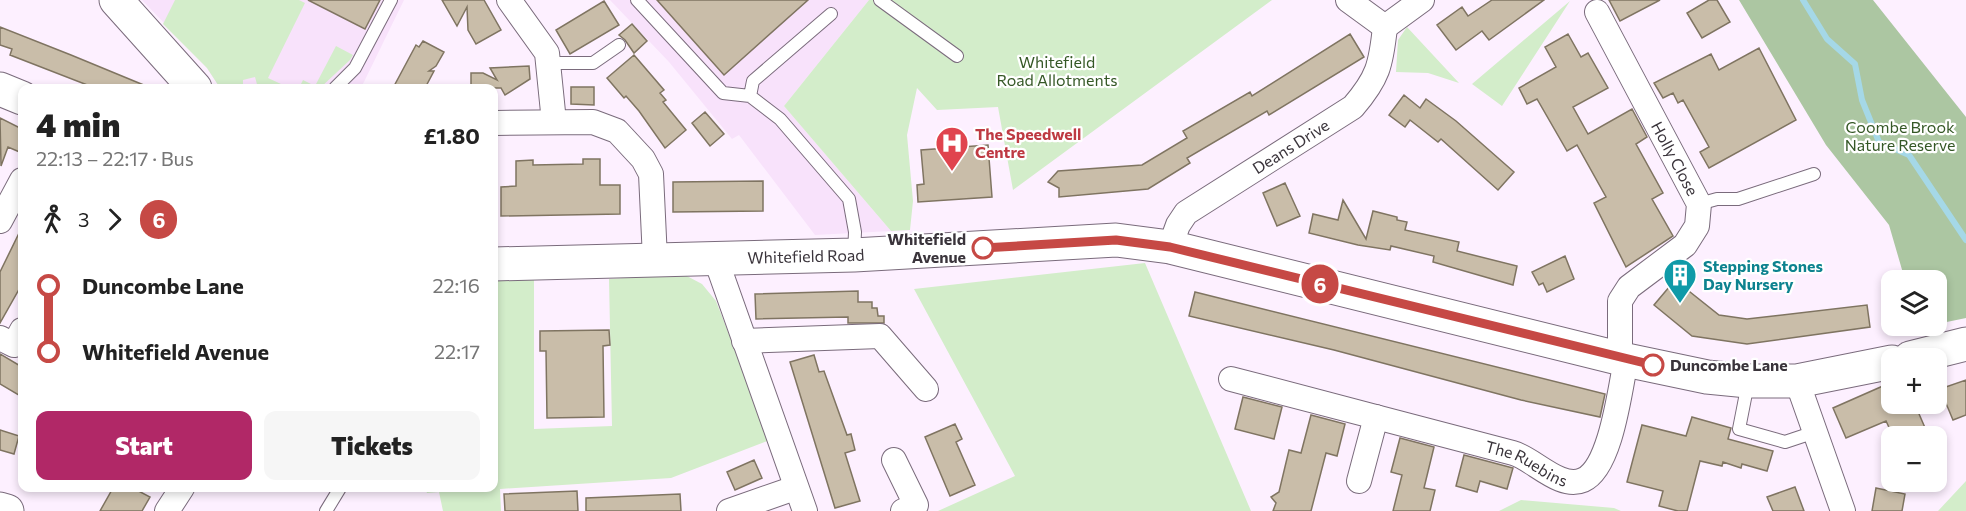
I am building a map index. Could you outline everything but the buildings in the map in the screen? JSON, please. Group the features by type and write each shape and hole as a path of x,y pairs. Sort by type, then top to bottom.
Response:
{"main road":[{"path":"116,0 191,84"},
{"path":"0,89 18,96"},
{"name":"Whitefield Road","path":"498,264 854,255 1116,240 1170,247 1623,359 1707,377 1748,381 1797,381 1881,364"},
{"path":"1947,349 1966,344"},
{"path":"0,509 7,511"}],"street":[{"path":"510,0 545,48 550,63 554,122"},
{"path":"1348,0 1385,27 1422,0"},
{"name":"Holly Close","path":"1597,12 1699,204 1697,226 1685,245 1629,287 1620,301 1623,359"},
{"name":"Deans Drive","path":"1170,247 1178,225 1186,213 1353,107 1372,86 1381,60 1385,27"},
{"path":"498,123 593,122 622,135 643,159 652,183 655,259"},
{"path":"9,220 18,192"},
{"path":"715,257 805,511"},
{"path":"744,341 880,336 926,389"},
{"name":"The Ruebins","path":"1232,379 1522,456 1570,482 1581,481 1594,473 1607,445 1623,359"},
{"path":"1797,381 1843,511"},
{"path":"1359,481 1376,417"},
{"path":"894,460 916,505 903,511"},
{"path":"729,511 795,488"},
{"path":"167,511 179,492"}],"lane":[{"path":"339,84 355,68 391,0"},
{"path":"637,0 723,93 750,96 780,119 849,198 855,232 854,255"},
{"path":"880,0 957,56"},
{"path":"750,96 753,81 831,14"},
{"path":"550,63 593,63 619,45"},
{"path":"1699,204 1717,200 1738,200 1814,174"},
{"path":"1748,381 1739,429 1785,442 1815,432"},
{"path":"326,511 338,492"}],"shaded area":[{"path":"142,0 404,0 363,84 217,84 207,68"},
{"path":"610,0 869,0 784,106 891,231 815,235 739,135 732,139 669,62"}],"green space":[{"path":"175,0 299,0 305,3 268,78 281,84 257,84 255,77 243,80 243,84 217,84 207,68 163,24"},
{"name":"Whitefield Road Allotments","path":"869,0 1272,0 1013,190 998,107 937,110 917,88 907,135 913,201 910,230 891,231 784,106"},
{"name":"Coombe Brook Nature Reserve","path":"1739,0 1873,0 1966,117 1966,318 1947,322 1947,270 1902,270 1889,225 1826,145"},
{"path":"1570,1 1502,106 1472,84"},
{"path":"1407,27 1459,83 1428,73 1396,72 1398,40"},
{"path":"336,46 353,55 324,84 316,84"},
{"path":"1145,263 1251,511 938,511 1015,476 914,289"},
{"path":"683,274 702,284 716,301 770,440 671,478 500,489 501,511 443,511 439,492 498,492 498,279 534,278 534,429 612,426 609,279"},
{"path":"1966,481 1966,511 1938,511"},
{"path":"1521,500 1614,508 1621,511 1499,511"}],"waterway":[{"path":"1803,0 1827,39 1855,64 1862,100 1879,142 1909,155 1966,240"}],"bus line":[{"name":"6","path":"983,248 1116,240 1170,247 1653,365"}],"place":[{"name":"The Speedwell Centre","path":"952,172"},
{"name":"Whitefield Avenue","path":"983,248"},
{"name":"Stepping Stones Day Nursery","path":"1680,304"},
{"name":"Duncombe Lane","path":"1653,365"}]}
